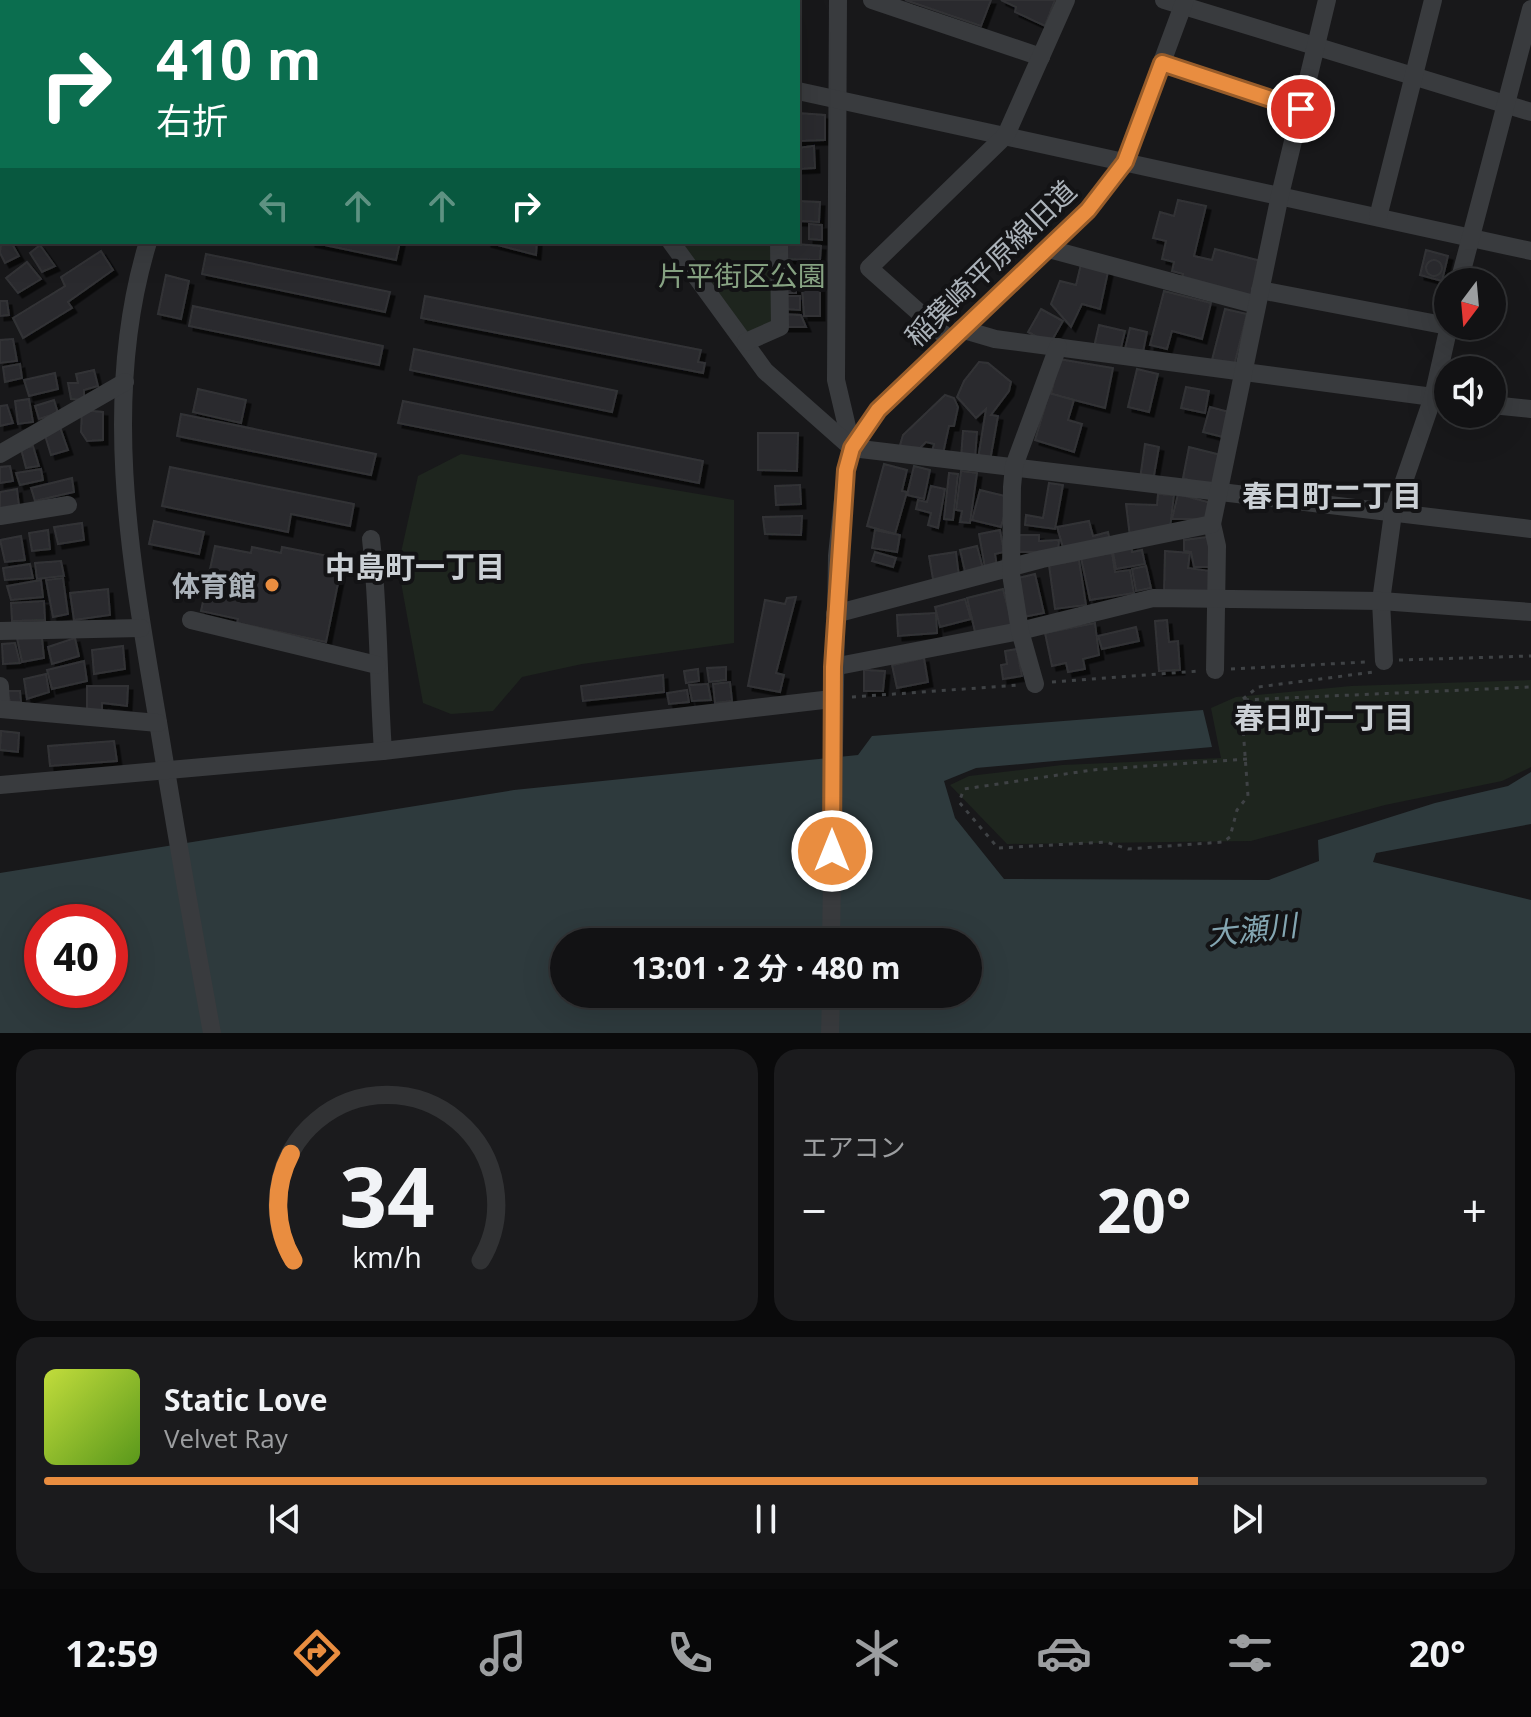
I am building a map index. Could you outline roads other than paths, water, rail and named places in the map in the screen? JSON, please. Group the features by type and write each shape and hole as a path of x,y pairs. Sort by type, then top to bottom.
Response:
{"street":[{"path":"838,0 836,380 852,448"},
{"path":"872,0 1041,57"},
{"path":"1066,0 1006,135 869,268 956,335 1434,397"},
{"path":"1164,0 1184,3 1531,112"},
{"path":"1215,670 1217,546 1212,524 1217,492 1280,195 1327,0"},
{"path":"1378,217 1433,0"},
{"name":"稲葉崎平原線旧道","path":"831,928 835,614 846,470 852,448 878,410 1088,210 1125,162 1184,3"},
{"path":"1462,268 1531,9"},
{"path":"1162,63 1301,109"},
{"path":"800,91 1531,251"},
{"path":"148,244 127,339 122,455 141,628 212,1033"},
{"path":"672,244 765,371 852,448 1531,529"},
{"path":"746,342 780,327 779,244"},
{"path":"1049,249 1258,298 1434,324"},
{"path":"836,274 874,273"},
{"path":"1035,684 1020,631 1011,567 1014,466 1058,347"},
{"path":"0,454 125,382"},
{"path":"1506,406 1531,409"},
{"path":"1384,661 1381,601 1393,513 1434,413"},
{"path":"0,516 68,505"},
{"path":"835,614 1011,567 1212,524"},
{"path":"371,539 378,604 377,665 383,751"},
{"path":"833,667 1020,631 1153,598 1381,601 1531,612"},
{"path":"191,620 377,665"},
{"path":"0,631 141,628"},
{"path":"0,686 0,709 158,723"},
{"path":"0,785 166,777 832,699"},
{"path":"830,1033 831,1008"}],"water":[{"name":"大瀬川","path":"1203,710 1212,747 976,768 944,781 955,818 1004,879 1269,880 1319,861 1318,840 1435,803 1508,786 1531,772 1531,824 1376,853 1373,862 1531,900 1531,1033 0,1033 0,873 514,790 858,755 872,736"}],"place":[{"name":"体育館","path":"272,585"}],"district":[{"name":"春日町二丁目","path":"1332,495"},
{"name":"中島町一丁目","path":"415,566"},
{"name":"春日町一丁目","path":"1324,717"}],"park label":[{"name":"片平街区公園","path":"742,275"}]}
